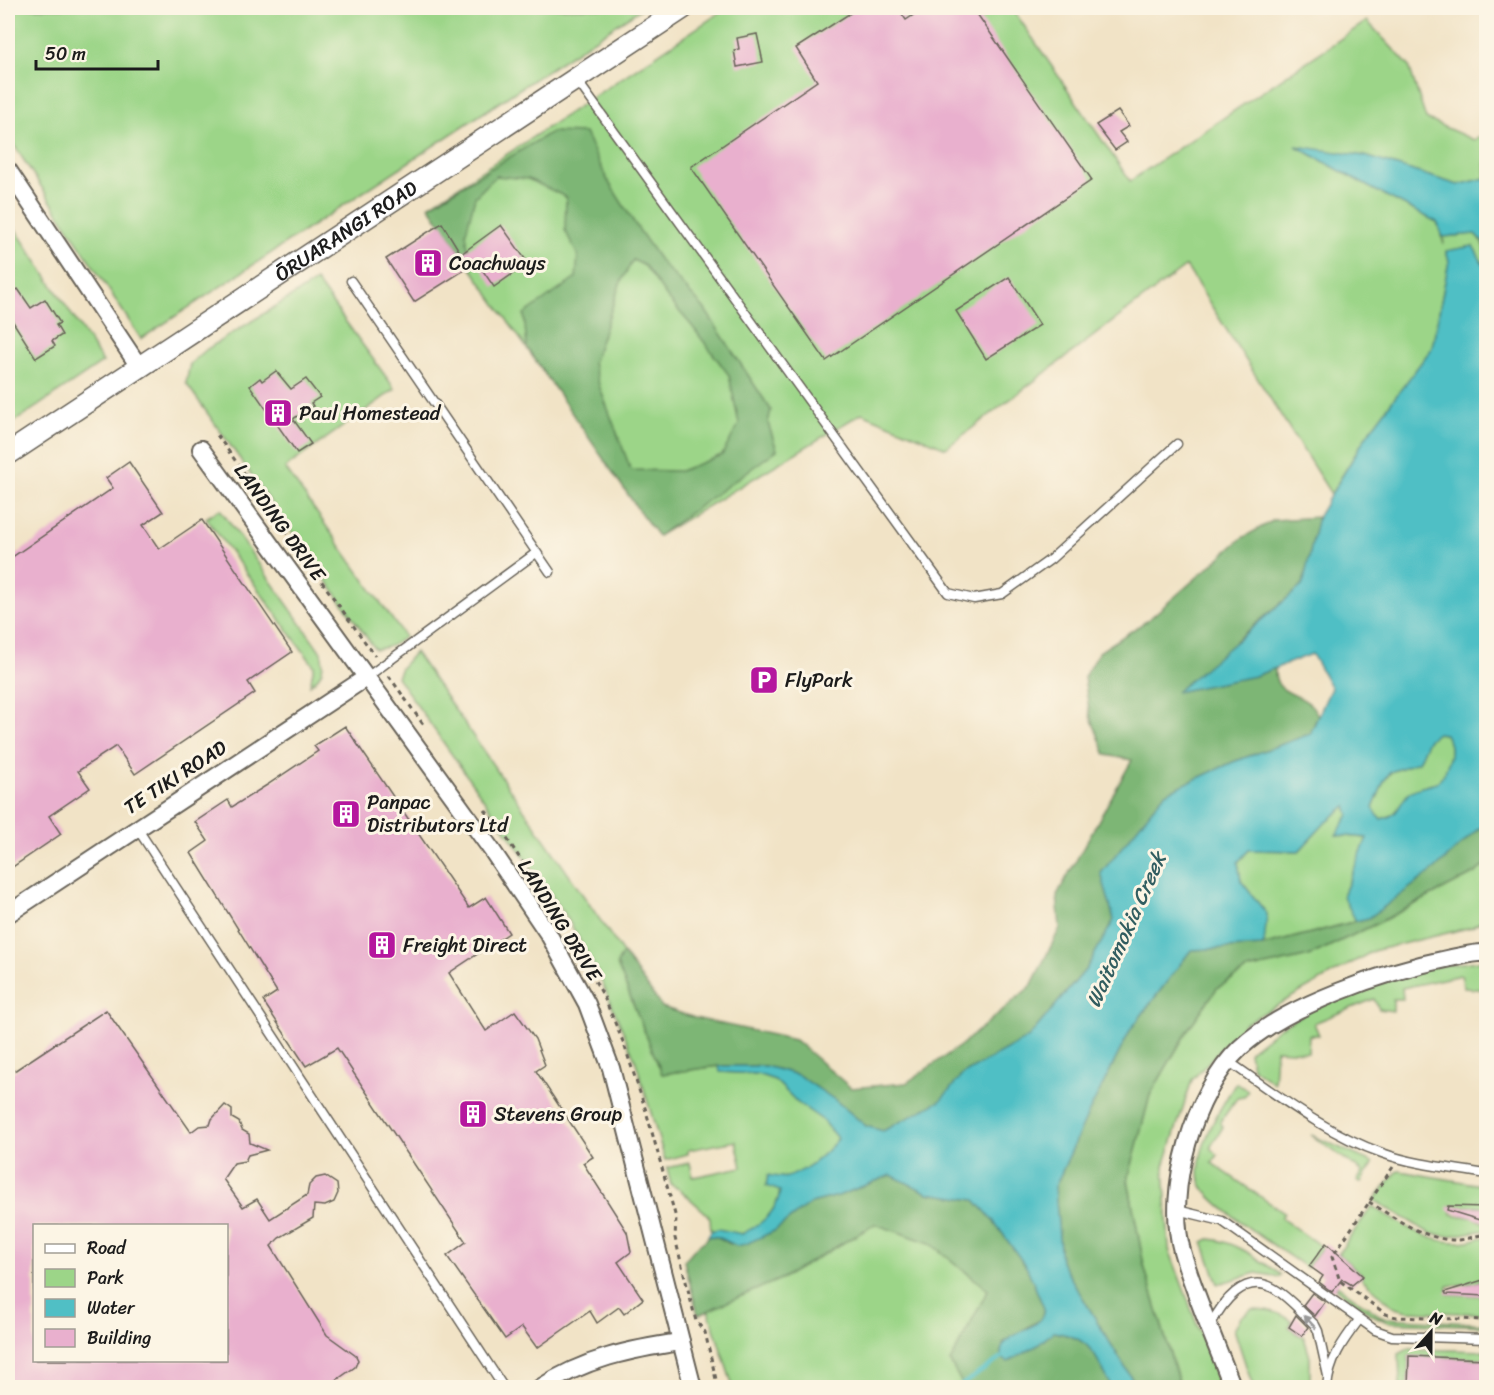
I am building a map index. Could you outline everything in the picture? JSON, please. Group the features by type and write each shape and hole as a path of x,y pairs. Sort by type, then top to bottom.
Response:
{"street":[{"name":"ŌRUARANGI ROAD","path":"8,454 684,8"},
{"path":"8,170 140,368"},
{"name":"LANDING DRIVE","path":"201,449 522,894 549,935 587,1004 612,1068 681,1342 700,1385"},
{"name":"TE TIKI ROAD","path":"8,914 367,677"},
{"path":"1233,1388 1182,1249 1177,1210 1184,1153 1196,1118 1216,1078 1240,1048 1271,1024 1319,1000 1362,982 1418,964 1486,953"},
{"path":"540,1388 560,1375 604,1357 644,1347 681,1342"}],"lane":[{"path":"575,78 948,593 974,599 1002,594 1051,559 1177,444"},
{"path":"351,282 550,572"},
{"path":"367,677 536,553"},
{"path":"137,828 504,1388"},
{"path":"1228,1061 1322,1125 1365,1146 1414,1162 1486,1174"},
{"path":"1177,1210 1222,1221 1359,1320 1392,1336 1486,1339"},
{"path":"1210,1326 1218,1310 1237,1291 1251,1284 1265,1284 1276,1289 1315,1325 1328,1376"},
{"path":"1327,1388 1328,1376 1337,1351 1359,1320"}],"path":[{"path":"217,435 369,647"},
{"path":"1394,1167 1332,1257 1340,1281 1376,1308 1396,1317 1486,1320"},
{"path":"1370,1202 1436,1239 1461,1240 1486,1234"},
{"path":"700,1385 716,1380"}],"green space":[{"path":"8,8 642,8 141,339 8,136"},
{"path":"727,8 1012,8 1130,181 1367,21 1409,66 1426,119 1474,140 1486,134 1486,178 1458,185 1365,156 1298,147 1437,222 1444,244 1443,237 1475,234 1485,250 1486,269 1473,246 1446,251 1449,261 1432,348 1367,435 1331,494 1186,266 946,448 862,413 658,536 429,206"},
{"path":"551,132 585,133 608,181 637,227 662,263 704,308 771,410 768,423 777,450 658,536 527,348 524,314 576,278 578,256 565,230 566,197 528,179 496,176 475,197 466,232 470,267 429,206","holes":["633,260 645,266 729,375 739,424 722,455 680,471 631,470 593,363 620,284"]},
{"path":"8,218 103,362 8,426"},
{"path":"316,281 395,389 285,468 405,637 384,648 375,649 186,383 190,364 207,349"},
{"path":"220,509 321,652 322,671 310,685 314,666 206,518"},
{"path":"1318,517 1303,585 1235,641 1255,676 1275,668 1281,688 1312,706 1318,715 1310,734 1233,762 1165,793 1102,873 1114,920 1086,969 1028,1038 963,1074 941,1101 883,1131 866,1126 835,1100 798,1075 765,1066 719,1066 662,1074 617,964 623,953 662,1007 695,1018 795,1040 851,1088 906,1083 960,1046 1031,986 1060,928 1057,895 1132,760 1106,755 1090,715 1084,677 1099,652 1148,620 1242,538 1274,520"},
{"path":"415,652 623,953 617,964 662,1074 719,1066 721,1072 757,1074 775,1080 798,1103 821,1119 838,1139 822,1156 802,1171 786,1178 768,1176 766,1185 780,1190 771,1212 754,1229 739,1234 711,1231 707,1214 679,1189 671,1185 667,1168 690,1163 693,1177 742,1167 736,1141 688,1150 688,1154 665,1160 635,1059 597,971 566,916 397,677 401,668"},
{"path":"1437,733 1445,734 1450,747 1443,775 1437,782 1411,792 1396,812 1380,819 1373,808 1384,781 1391,772 1418,762 1428,740"},
{"path":"1346,806 1349,815 1337,835 1367,838 1343,896 1356,921 1262,946 1267,914 1241,881 1238,862 1249,850 1299,851 1326,822"},
{"path":"1486,827 1486,864 1475,873 1309,956 1247,970 1217,988 1189,1028 1150,1095 1128,1180 1144,1266 1180,1387 1137,1387 1061,1262 1055,1187 1088,1114 1131,1029 1191,950 1262,946 1368,918 1435,869 1479,828"},
{"path":"1486,864 1486,918 1472,927 1373,951 1244,1024 1192,1080 1164,1166 1169,1249 1220,1387 1180,1387 1144,1266 1128,1180 1150,1095 1189,1028 1217,988 1247,970 1309,956 1475,873"},
{"path":"1486,960 1486,990 1464,988 1461,975 1402,988 1403,999 1393,999 1393,1011 1379,1009 1374,999 1314,1023 1319,1035 1309,1035 1308,1052 1276,1050 1274,1083 1252,1067 1250,1051 1279,1028 1312,1009 1421,968"},
{"path":"1236,1083 1248,1091 1244,1097 1237,1098 1220,1122 1223,1127 1211,1146 1211,1149 1218,1155 1212,1163 1284,1213 1281,1218 1322,1247 1307,1268 1265,1240 1216,1202 1200,1181 1199,1169 1205,1143 1216,1117"},
{"path":"1311,1135 1372,1162 1373,1164 1361,1182 1357,1181 1363,1172"},
{"path":"1400,1171 1486,1186 1486,1207 1450,1206 1451,1214 1475,1218 1486,1224 1486,1230 1449,1236 1431,1234 1374,1200"},
{"path":"891,1175 928,1193 975,1200 993,1220 1027,1268 1044,1308 1041,1319 1003,1343 1038,1345 1053,1332 1073,1337 1092,1351 1111,1387 964,1387 950,1362 988,1290 930,1243 875,1224 783,1278 698,1315 684,1261 708,1236 718,1237 730,1244 774,1231 811,1203 838,1196"},
{"path":"1372,1206 1406,1227 1442,1241 1468,1241 1486,1237 1486,1278 1474,1283 1448,1286 1448,1294 1486,1296 1486,1314 1408,1311 1395,1308 1361,1278 1363,1275 1338,1254"},
{"path":"875,1224 930,1243 988,1290 950,1362 964,1387 733,1387 708,1310 783,1278"},
{"path":"1209,1239 1238,1247 1281,1275 1279,1277 1256,1273 1218,1284 1203,1242"},
{"path":"1337,1285 1386,1318 1486,1324 1486,1326 1387,1322 1371,1314 1335,1288"},
{"path":"1252,1309 1268,1310 1283,1315 1292,1321 1289,1327 1301,1336 1303,1334 1310,1357 1310,1387 1253,1387 1234,1329 1241,1317"},
{"path":"1408,1349 1486,1351 1486,1359 1409,1356 1408,1387 1400,1387 1399,1354"}],"water":[{"path":"1296,146 1365,156 1458,185 1486,178 1486,253 1484,243 1475,234 1443,237 1437,222"},
{"name":"Waitomokia Creek","path":"1473,246 1486,269 1486,438 1484,454 1486,456 1486,827 1479,828 1435,869 1369,918 1356,921 1343,896 1367,838 1336,835 1349,815 1346,806 1326,822 1299,851 1249,850 1238,862 1241,881 1267,914 1264,944 1262,946 1191,950 1131,1029 1088,1114 1055,1187 1061,1262 1137,1387 1111,1387 1088,1346 1077,1339 1053,1332 1038,1345 1008,1362 1001,1358 1004,1343 1036,1323 1042,1317 1044,1308 1027,1268 993,1220 975,1200 928,1193 891,1175 838,1196 811,1203 774,1231 746,1244 737,1246 718,1237 708,1236 711,1231 718,1229 742,1234 762,1222 772,1212 780,1191 766,1186 768,1175 785,1178 802,1171 838,1139 821,1119 798,1103 775,1080 757,1074 720,1072 719,1066 765,1066 798,1075 835,1100 866,1126 883,1131 940,1101 963,1074 1028,1038 1086,969 1114,920 1101,873 1165,793 1233,762 1310,734 1331,688 1312,654 1255,676 1176,692 1303,585 1318,516 1367,435 1432,348 1449,261 1446,251","holes":["1437,733 1445,734 1450,752 1446,770 1440,779 1434,784 1410,792 1392,815 1380,819 1373,808 1390,772 1418,762 1428,740"]}],"building":[{"path":"858,8 898,8 906,20 924,8 973,8 1092,180 826,361 691,167 817,81 796,48"},
{"path":"757,34 763,62 737,67 734,50 739,49 737,38"},
{"path":"1118,111 1129,126 1119,132 1127,142 1115,150 1096,125"},
{"name":"Coachways","path":"442,223 461,254 501,225 528,263 494,287 477,262 414,302 386,259"},
{"path":"1009,277 1040,325 986,359 956,311"},
{"path":"18,289 31,308 45,299 60,323 56,325 62,335 52,341 55,346 36,358 8,314 8,296"},
{"name":"Paul Homestead","path":"276,371 291,389 306,379 320,397 311,403 313,406 293,419 311,444 297,453 250,386 260,378 262,381"},
{"path":"129,462 163,512 143,525 159,549 202,520 292,652 248,682 255,693 135,774 116,746 78,771 90,788 49,816 61,834 8,870 8,560 113,488 106,478"},
{"path":"345,726 469,908 486,897 509,933 449,973 486,1031 515,1011 535,1039 545,1065 536,1071 593,1157 583,1163 627,1232 631,1252 618,1262 643,1299 624,1314 619,1307 597,1323 590,1311 537,1348 522,1327 505,1339 447,1256 466,1242 337,1048 306,1066 263,1001 277,992 191,853 208,841 195,822 228,800 232,807 267,785 318,751 314,746"},
{"path":"106,1010 191,1132 199,1126 210,1125 212,1119 225,1105 232,1110 232,1118 239,1122 242,1130 249,1134 250,1143 267,1150 248,1155 245,1161 234,1163 223,1179 243,1207 257,1199 270,1219 307,1195 309,1185 316,1178 325,1176 337,1184 338,1193 334,1202 325,1206 314,1205 313,1218 279,1238 271,1246 327,1335 356,1356 358,1360 355,1367 325,1388 8,1388 8,1075"},
{"path":"1448,1206 1486,1207 1486,1222 1447,1210"},
{"path":"1326,1243 1363,1276 1352,1285 1342,1279 1332,1292 1319,1282 1323,1276 1309,1266"},
{"path":"1486,1279 1486,1296 1446,1294 1445,1292"},
{"path":"1312,1293 1325,1302 1315,1316 1303,1305"},
{"path":"1296,1315 1308,1327 1302,1336 1289,1327"},
{"path":"1409,1356 1486,1359 1486,1388 1408,1388"}],"waterway":[{"path":"957,1388 1001,1358"}],"place":[{"name":"Coachways","path":"428,263"},
{"name":"Paul Homestead","path":"278,413"},
{"name":"FlyPark","path":"764,680"},
{"name":"Panpac Distributors Ltd","path":"346,814"},
{"name":"Freight Direct","path":"382,945"},
{"name":"Stevens Group","path":"473,1114"}]}
